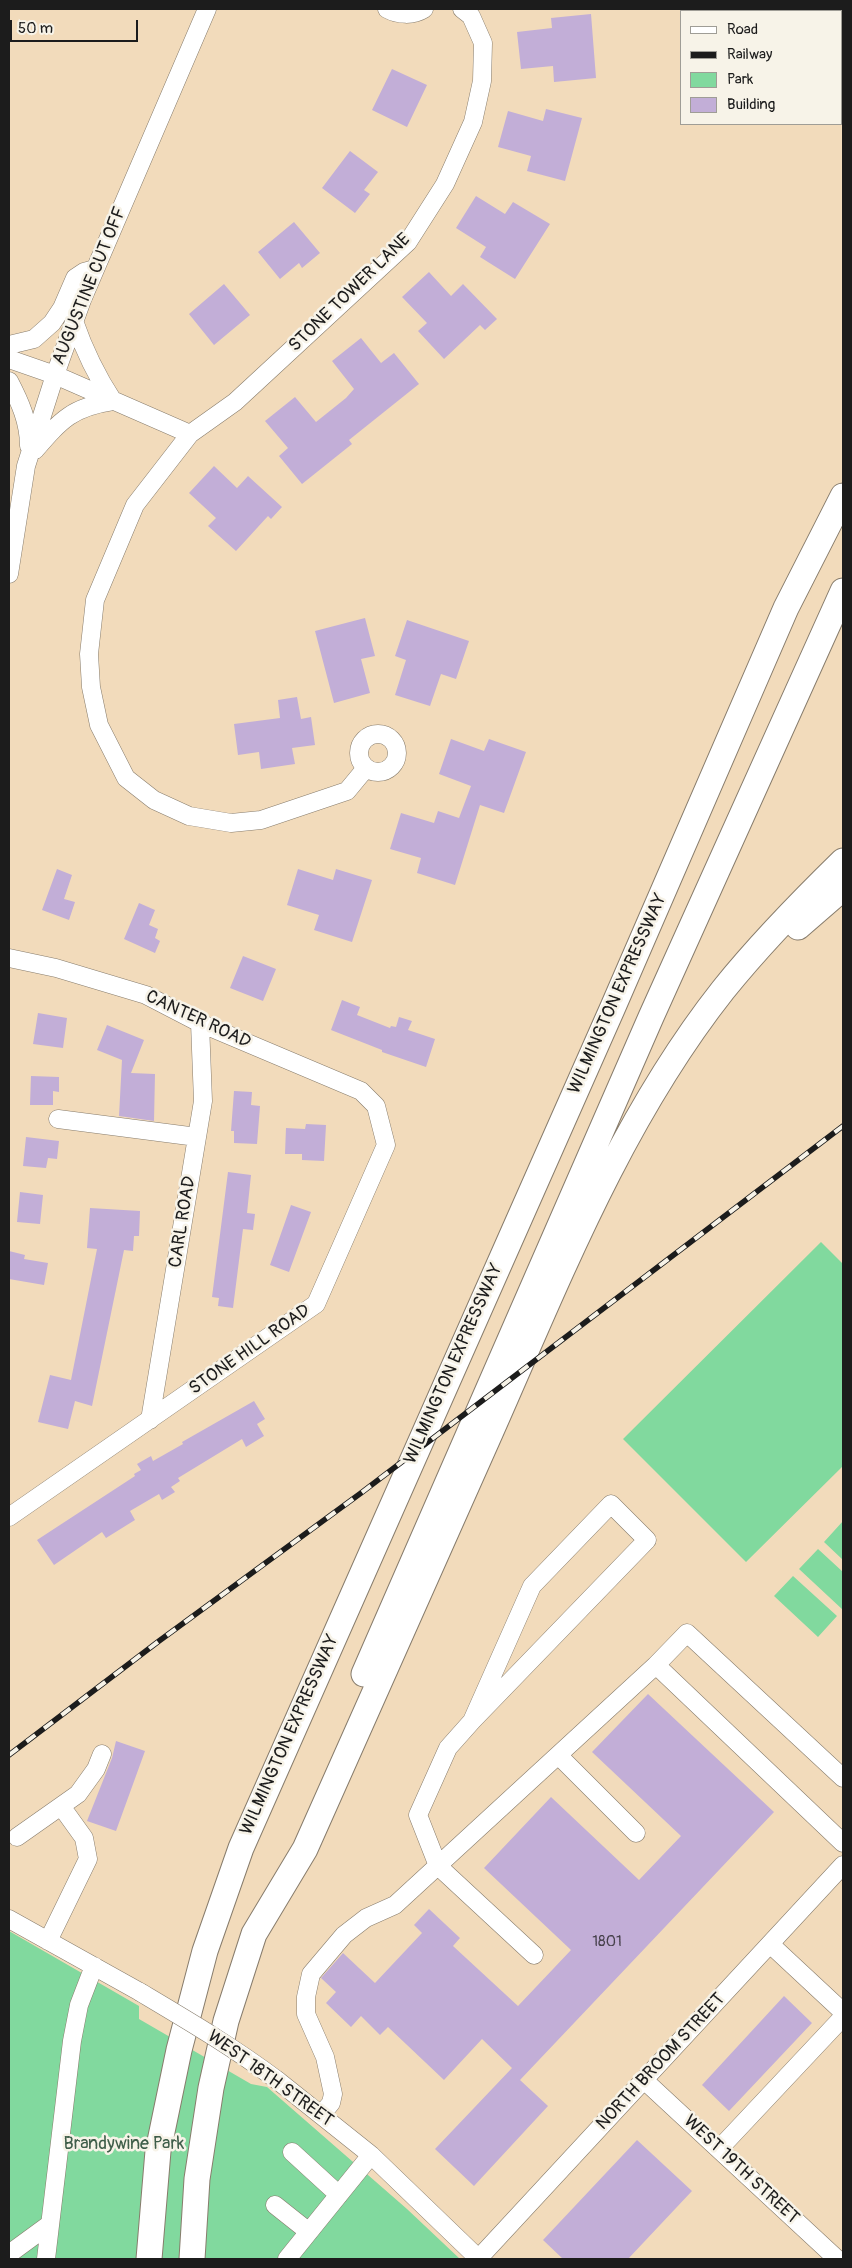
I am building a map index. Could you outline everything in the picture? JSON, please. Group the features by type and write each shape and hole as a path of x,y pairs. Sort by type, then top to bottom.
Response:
{"highway":[{"name":"WILMINGTON EXPRESSWAY","path":"149,2259 158,2151 174,2075 196,1982 237,1857 621,988 786,608 843,496"},
{"path":"192,2259 197,2179 213,2080 226,2021 254,1934 290,1841 651,1017 843,591"},
{"path":"254,1934 305,1850 550,1297 608,1174 638,1120 686,1042 723,991 805,898 843,861"},
{"path":"686,1042 802,923 843,888"}],"street":[{"name":"AUGUSTINE CUT OFF","path":"9,574 20,499 29,456 55,375 95,269 207,9"},
{"path":"387,9 394,12 412,14 424,9"},
{"name":"STONE TOWER LANE","path":"366,768 347,791 261,820 231,823 189,816 154,800 126,778 99,725 91,687 89,654 95,600 135,505 190,434 235,402 408,242 445,184 472,122 482,81 483,43 471,16 462,9"},
{"path":"9,345 34,339 52,323 62,308 75,278 84,272 95,269"},
{"path":"74,321 83,350 97,378 113,401"},
{"path":"9,359 55,375 190,434"},
{"path":"9,381 20,402 29,431 29,456"},
{"path":"29,456 65,417 90,404 113,401"},
{"name":"CANTER ROAD","path":"9,958 56,968 146,995 200,1023 361,1091 376,1106"},
{"name":"CARL ROAD","path":"150,1420 203,1101 200,1023"},
{"name":"STONE HILL ROAD","path":"9,1517 316,1304 386,1145 376,1106"},
{"path":"58,1120 197,1137"},
{"path":"472,1721 532,1586 611,1504 647,1540 448,1748 418,1815 438,1866 534,1955"},
{"path":"321,2116 331,2103 333,2094 325,2057 306,2014 306,1997 311,1974 344,1935 366,1918 395,1906 656,1665 687,1633 843,1778"},
{"path":"656,1665 843,1843"},
{"path":"17,1837 78,1794 96,1769 102,1754"},
{"path":"558,1755 636,1833"},
{"path":"48,1941 88,1859 84,1838 61,1806"},
{"name":"NORTH BROOM STREET","path":"479,2259 843,1866"},
{"name":"WEST 18TH STREET","path":"9,1919 204,2029 244,2055 371,2155 479,2259"},
{"path":"770,1944 843,2012"},
{"path":"43,2257 50,2224 72,2041 79,2005 94,1966"},
{"path":"719,2149 843,2017"},
{"name":"WEST 19TH STREET","path":"644,2080 836,2259"},
{"path":"292,2152 339,2195"},
{"path":"288,2259 371,2155"},
{"path":"275,2205 309,2232"},
{"path":"9,2254 50,2224"},
{"path":"836,2259 843,2251"}],"green space":[{"path":"821,1242 843,1264 843,1466 746,1562 623,1439"},
{"path":"843,1521 843,1560 824,1542"},
{"path":"818,1549 843,1572 843,1610 799,1569"},
{"path":"793,1576 837,1616 818,1637 774,1596"},
{"name":"Brandywine Park","path":"9,1931 139,2006 139,2019 251,2084 267,2087 407,2209 460,2259 9,2259"}],"building":[{"path":"591,14 596,78 554,82 553,66 521,69 517,32 552,28 551,18"},
{"path":"392,69 427,85 407,127 372,110"},
{"path":"546,109 582,118 565,181 527,171 531,156 498,147 508,111 543,121"},
{"path":"350,151 378,172 364,190 370,194 355,213 322,188"},
{"path":"476,196 505,214 513,202 550,224 515,279 480,257 486,247 456,228"},
{"path":"294,222 320,253 302,268 299,263 280,279 258,252"},
{"path":"429,272 451,296 463,284 497,319 485,330 480,325 444,359 418,331 427,323 402,297"},
{"path":"224,284 250,315 214,345 189,314"},
{"path":"361,338 381,363 394,353 419,384 349,440 352,444 302,484 279,456 288,448 265,421 295,397 316,422 346,398 354,389 332,361"},
{"path":"214,466 237,488 248,476 282,507 271,519 268,516 236,551 208,526 216,518 189,493"},
{"path":"365,618 375,656 361,659 370,693 334,703 315,631"},
{"path":"407,620 469,641 456,679 441,674 430,706 395,695 406,660 395,656"},
{"path":"297,697 301,719 311,717 315,745 292,748 295,764 261,769 259,752 238,755 234,724 280,718 278,700"},
{"path":"451,739 484,751 489,739 526,752 504,813 480,805 455,885 417,873 421,858 390,849 401,813 434,823 438,811 459,818 471,786 439,774"},
{"path":"57,869 72,875 64,899 75,902 69,920 42,910"},
{"path":"298,869 333,880 336,869 372,880 352,942 314,930 319,915 287,905"},
{"path":"139,903 155,910 149,925 158,929 155,938 160,941 155,953 124,939"},
{"path":"243,956 276,969 263,1001 230,988"},
{"path":"342,1000 360,1007 357,1015 390,1028 391,1026 396,1027 399,1017 412,1021 408,1030 435,1039 426,1067 382,1052 382,1050 331,1030"},
{"path":"38,1013 67,1018 63,1048 33,1044"},
{"path":"107,1025 144,1040 131,1073 155,1074 154,1121 119,1116 122,1060 97,1050"},
{"path":"31,1076 59,1077 59,1092 53,1091 53,1105 30,1105"},
{"path":"234,1091 252,1092 251,1105 260,1106 257,1144 234,1143 234,1131 231,1131"},
{"path":"306,1124 326,1125 324,1161 302,1160 302,1154 285,1154 286,1128 305,1129"},
{"path":"26,1137 59,1141 57,1159 48,1158 46,1168 23,1166"},
{"path":"228,1172 251,1175 247,1213 255,1214 253,1230 243,1229 233,1308 218,1306 219,1298 212,1297"},
{"path":"20,1192 43,1195 40,1224 17,1222"},
{"path":"291,1205 311,1212 289,1272 270,1265"},
{"path":"90,1208 140,1211 139,1236 134,1236 133,1251 124,1250 92,1406 75,1401 68,1429 38,1422 50,1375 71,1380 97,1249 87,1248"},
{"path":"9,1251 25,1255 24,1259 48,1263 44,1285 9,1279"},
{"path":"254,1401 265,1419 257,1424 264,1436 246,1447 242,1439 178,1478 180,1481 171,1487 175,1492 162,1500 159,1494 130,1511 135,1520 106,1538 102,1532 54,1565 37,1540 135,1476 134,1474 141,1470 137,1464 151,1456 153,1461 183,1444 182,1442"},
{"path":"648,1694 774,1812 520,2080 548,2106 474,2186 435,2149 512,2068 482,2039 444,2080 388,2027 380,2035 361,2016 351,2027 326,2003 336,1992 321,1978 343,1953 375,1983 422,1933 414,1925 429,1909 460,1938 453,1946 518,2006 571,1950 484,1868 551,1797 639,1880 681,1836 592,1752"},
{"path":"116,1741 145,1751 116,1831 87,1821 112,1758"},
{"path":"784,1996 812,2023 729,2111 702,2085"},
{"path":"637,2140 692,2191 628,2259 563,2259 543,2240"}],"railway":[{"path":"9,1755 159,1641 361,1493 843,1126"}]}
